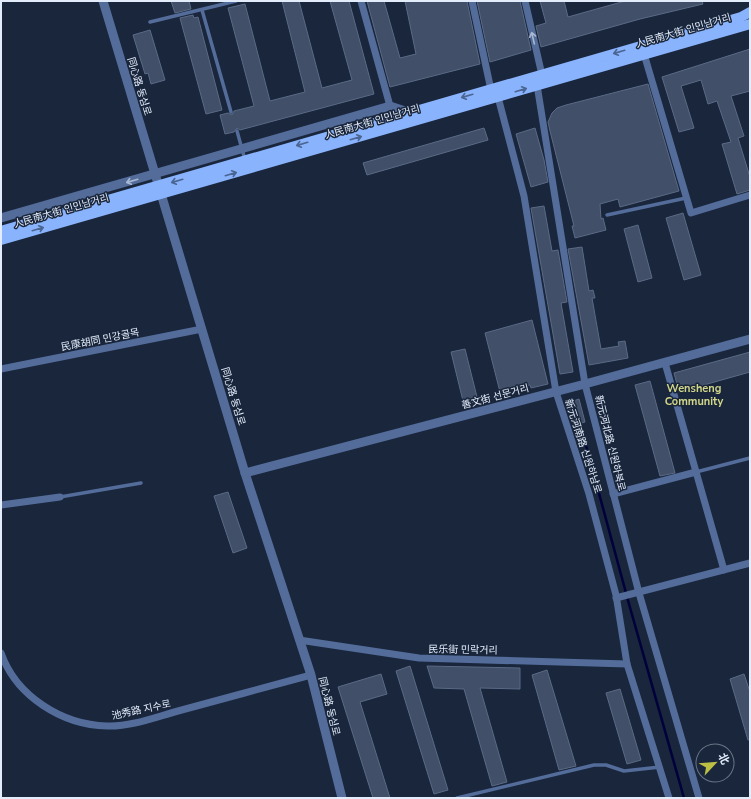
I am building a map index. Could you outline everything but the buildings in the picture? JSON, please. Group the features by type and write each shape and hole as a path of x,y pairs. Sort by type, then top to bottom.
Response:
{"main road":[{"name":"人民南大街 인민남거리","path":"1,231 160,190 494,93 542,75 741,17 750,12"},
{"name":"人民南大街 인민남거리","path":"1,240 160,190 246,161 411,113 494,93 537,85 750,24"}],"street":[{"name":"同心路 동심로","path":"103,1 245,472 311,675 342,798"},
{"path":"361,1 390,106"},
{"name":"新元河南路 신원하남로","path":"472,1 494,93 524,196 556,392 589,494 619,598 627,664 669,798"},
{"path":"525,1 542,75"},
{"path":"644,54 691,213 750,195"},
{"name":"新元河北路 신원하북로","path":"537,85 585,384 613,494 636,594 699,798"},
{"name":"人民南大街 인민남거리","path":"1,218 390,106 411,113"},
{"name":"民康胡同 민강골목","path":"1,369 202,329"},
{"name":"善文街 선문거리","path":"245,472 556,392 750,339"},
{"path":"665,363 724,570"},
{"path":"613,494 696,472"},
{"path":"1,505 60,497"},
{"path":"619,598 750,563"},
{"name":"民乐街 민락거리","path":"299,640 419,658 627,664"},
{"name":"池秀路 지수로","path":"1,652 23,691 49,710 79,722 107,726 139,722 311,675"}],"lane":[{"path":"150,22 236,1"},
{"path":"202,10 232,112"},
{"path":"237,131 246,161"},
{"path":"607,215 686,198"},
{"path":"696,472 750,458"},
{"path":"60,497 141,483"},
{"path":"457,798 594,765 606,765 624,771 660,767"}],"waterway":[{"path":"581,427 684,798"}],"district":[{"name":"Wensheng Community","path":"694,394"}]}
